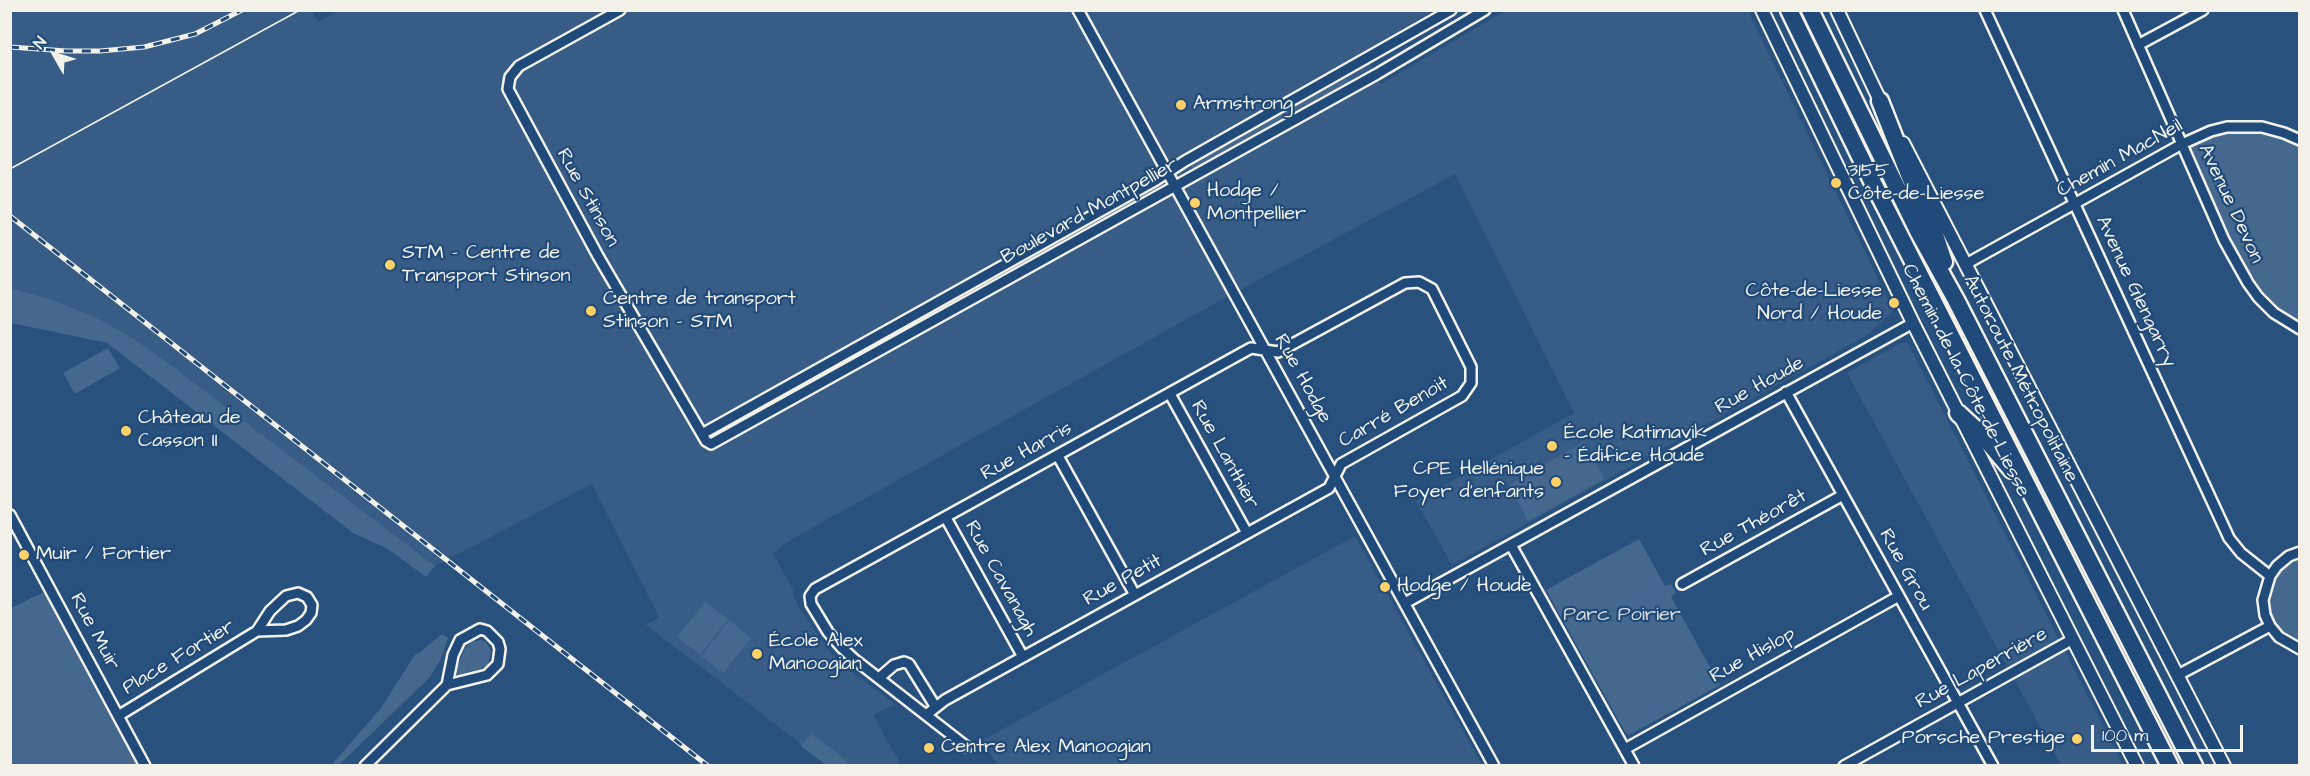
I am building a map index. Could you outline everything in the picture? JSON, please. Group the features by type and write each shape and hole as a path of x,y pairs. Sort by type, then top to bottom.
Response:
{"highway":[{"path":"1790,10 1876,190 2170,765"},
{"name":"Autoroute Métropolitaine","path":"1810,10 1914,223 1956,300 2194,765"},
{"path":"1880,101 1932,226 1956,300"},
{"path":"1958,413 1984,437 2031,493"}],"main road":[{"name":"Chemin de la Côte-de-Liesse","path":"1762,10 1958,413 2137,765"},
{"path":"1837,10 1880,101 2224,765"}],"street":[{"name":"Rue Stinson","path":"620,10 519,66 510,76 508,89 598,256 702,434 711,444"},
{"name":"Rue Hodge","path":"1078,10 1494,765"},
{"name":"Boulevard Montpellier","path":"702,434 1451,10"},
{"name":"Boulevard Montpellier","path":"711,444 1390,67 1485,10"},
{"name":"Avenue Glengarry","path":"1985,10 2229,538 2241,553 2270,576"},
{"name":"Avenue Devon","path":"2123,10 2224,240 2258,297 2274,313 2300,329"},
{"path":"2138,45 2203,10"},
{"name":"Chemin MacNeil","path":"1966,264 2182,144 2227,126 2262,127 2300,140"},
{"name":"Carré Benoit","path":"1266,350 1278,352 1405,283 1423,283 1436,295 1471,367 1470,386 1459,398 1341,464 1335,476"},
{"name":"Rue Houde","path":"1405,603 1913,322"},
{"name":"Rue Harris","path":"879,678 847,653 833,638 812,606 810,596 817,588 1251,348 1266,350"},
{"name":"Rue Grou","path":"1786,392 1993,765"},
{"name":"Rue Lanthier","path":"1170,394 1247,533"},
{"path":"1058,456 1135,595"},
{"name":"Rue Petit","path":"926,715 935,706 1329,488 1335,476"},
{"name":"Rue Théorêt","path":"1682,584 1843,495"},
{"name":"Rue Muir","path":"10,515 145,765"},
{"name":"Rue Cavanagh","path":"946,518 1023,657"},
{"path":"1511,545 1634,765"},
{"path":"2300,552 2289,556 2277,566 2270,576 2264,600 2265,615 2270,626 2279,637 2300,649"},
{"name":"Place Fortier","path":"118,716 257,631 270,611 286,596 298,593 307,597 312,605 311,613 298,626 286,630 257,631"},
{"name":"Rue Hislop","path":"1625,748 1899,596"},
{"path":"2178,675 2270,626"},
{"path":"365,765 447,685 480,677 494,670 500,657 500,649 493,636 480,629 460,640 453,655 447,685"},
{"name":"Rue Laperrière","path":"1844,765 2073,639"},
{"path":"935,706 912,667 907,663 890,668 879,678 967,747"}],"shaded area":[{"path":"311,10 318,22 340,10 1432,11 1363,52 1381,84 1505,11 1748,11 1893,310 1869,334 1452,565 1416,501 1574,413 1455,174 1223,299 792,539 773,553 793,590 801,611 829,651 847,668 895,704 873,715 901,765 826,765 646,625 659,617 592,484 435,566 168,363 95,317 56,301 11,288 10,11"},
{"path":"1901,343 1908,343 2123,765 2061,765 1847,373"},
{"path":"1355,536 1482,765 999,766 981,741"}],"green space":[{"path":"1345,79 1349,80 1348,85 1196,169 1191,167 1194,162"},
{"path":"2241,126 2299,140 2299,329 2291,325 2248,283 2182,144"},
{"path":"1157,185 1160,190 969,297 967,293 976,288 975,285 1071,235 1070,232"},
{"path":"11,288 56,301 95,317 131,337 435,566 426,577 388,549 353,533 107,343 11,323"},
{"path":"941,307 943,311 722,434 720,432 720,429 922,315 923,317"},
{"path":"108,348 120,368 75,394 63,373"},
{"name":"CPE Hellénique Foyer d'enfants","path":"1585,441 1604,479 1528,521 1509,485"},
{"name":"Parc Poirier","path":"1639,539 1665,586 1671,584 1676,593 1671,597 1720,685 1629,735 1625,732 1546,590"},
{"path":"2299,552 2299,649 2279,637 2265,615 2270,576"},
{"path":"50,589 145,765 11,766 11,608"},
{"path":"705,602 728,619 700,655 677,637"},
{"path":"729,620 751,638 723,673 701,656"},
{"path":"442,634 448,638 441,659 430,677 339,765 333,763 381,708 416,653 418,654"},
{"path":"481,640 486,642 491,651 488,665 458,675 456,670 465,648 471,642"},
{"path":"811,734 851,765 826,765 801,746"}],"tram line":[{"path":"10,169 300,10"}],"railway":[{"path":"10,47 66,51 144,47 195,34 242,10"},
{"path":"10,216 708,766"}],"place":[{"name":"Armstrong","path":"1181,105"},
{"name":"3155 Côte-de-Liesse","path":"1836,183"},
{"name":"Hodge / Montpellier","path":"1195,203"},
{"name":"STM - Centre de Transport Stinson","path":"390,265"},
{"name":"Côte-de-Liesse Nord / Houde","path":"1894,303"},
{"name":"Centre de transport Stinson - STM","path":"591,311"},
{"name":"Château de Casson II","path":"126,431"},
{"name":"École Katimavik - Édifice Houde","path":"1552,446"},
{"name":"CPE Hellénique Foyer d'enfants","path":"1556,482"},
{"name":"Muir / Fortier","path":"24,555"},
{"name":"Hodge / Houde","path":"1385,587"},
{"name":"École Alex Manoogian","path":"757,654"},
{"name":"Porsche Prestige","path":"2077,739"},
{"name":"Centre Alex Manoogian","path":"929,748"}]}
